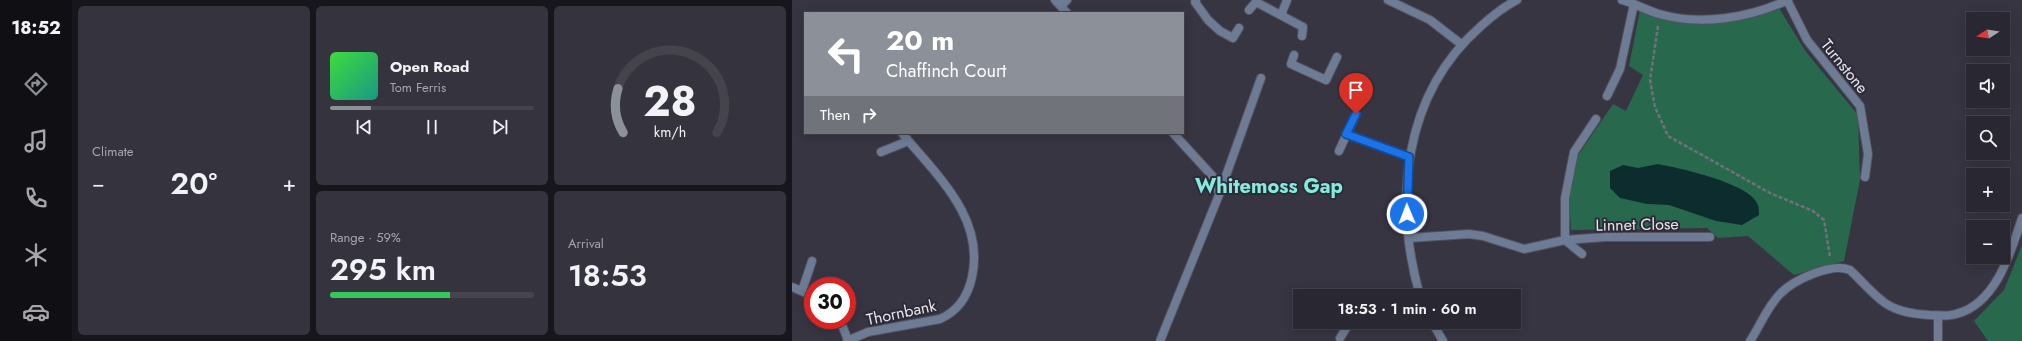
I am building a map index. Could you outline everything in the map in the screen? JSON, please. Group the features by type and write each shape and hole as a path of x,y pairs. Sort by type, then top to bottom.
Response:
{"street":[{"path":"1066,12 1058,3 1068,0"},
{"path":"1196,0 1195,2 1199,8 1220,31 1233,38 1239,28"},
{"path":"1281,15 1288,0"},
{"path":"1388,0 1430,20 1461,44"},
{"path":"1418,289 1409,238 1406,202 1409,157 1418,122 1428,95 1461,44 1498,12 1517,0"},
{"path":"1624,0 1660,14 1683,18 1720,19 1756,11 1787,0"},
{"name":"Turnstone","path":"1787,0 1807,40 1860,106 1868,154 1865,177"},
{"path":"1249,10 1256,2 1303,27 1302,36"},
{"path":"1607,96 1620,68 1634,4"},
{"path":"1294,55 1291,64 1326,80 1337,57"},
{"path":"1160,341 1220,195 1261,78"},
{"path":"1339,150 1356,114"},
{"path":"1582,254 1565,240 1565,198 1574,152 1596,119"},
{"name":"Thornbank","path":"844,329 848,340 868,332 940,319 949,315 959,305 966,296 971,284 974,267 974,244 965,215 944,182 903,134"},
{"path":"1174,134 1216,180 1220,195"},
{"path":"1346,134 1409,157"},
{"path":"881,152 908,140"},
{"path":"1750,341 1781,293 1809,276 1832,267 1845,267 1850,270 1877,296 1893,308 1907,312 1938,316 1957,314 1967,310 1979,301 1990,288 2013,246 2022,218"},
{"name":"Linnet Close","path":"1409,238 1469,234 1483,236 1524,249 1565,240 1605,237 1710,237"},
{"path":"792,287 802,291 812,261"},
{"path":"1938,316 1938,340"},
{"path":"1340,338 1346,329"},
{"path":"1436,329 1443,341"}],"path":[{"path":"1660,14 1650,80 1655,107 1668,136 1770,193 1813,211 1824,220 1832,267"}],"green space":[{"path":"1779,8 1806,52 1858,115 1860,180 1844,261 1794,275 1748,236 1718,238 1707,228 1571,230 1569,196 1577,157 1613,104 1626,111 1643,75 1629,66 1640,10 1683,22 1710,24 1735,20"},
{"path":"2022,245 2022,341 1988,341 1974,321 2004,290"}],"shaded area":[{"path":"1658,164 1696,173 1741,189 1751,196 1757,203 1759,207 1759,215 1742,225 1716,221 1669,205 1647,204 1620,198 1610,188 1610,171 1623,165 1638,168"}],"district":[{"name":"Whitemoss Gap","path":"1269,186"}],"route":[{"path":"1356,114 1346,134 1409,157 1406,202 1407,214"}]}
